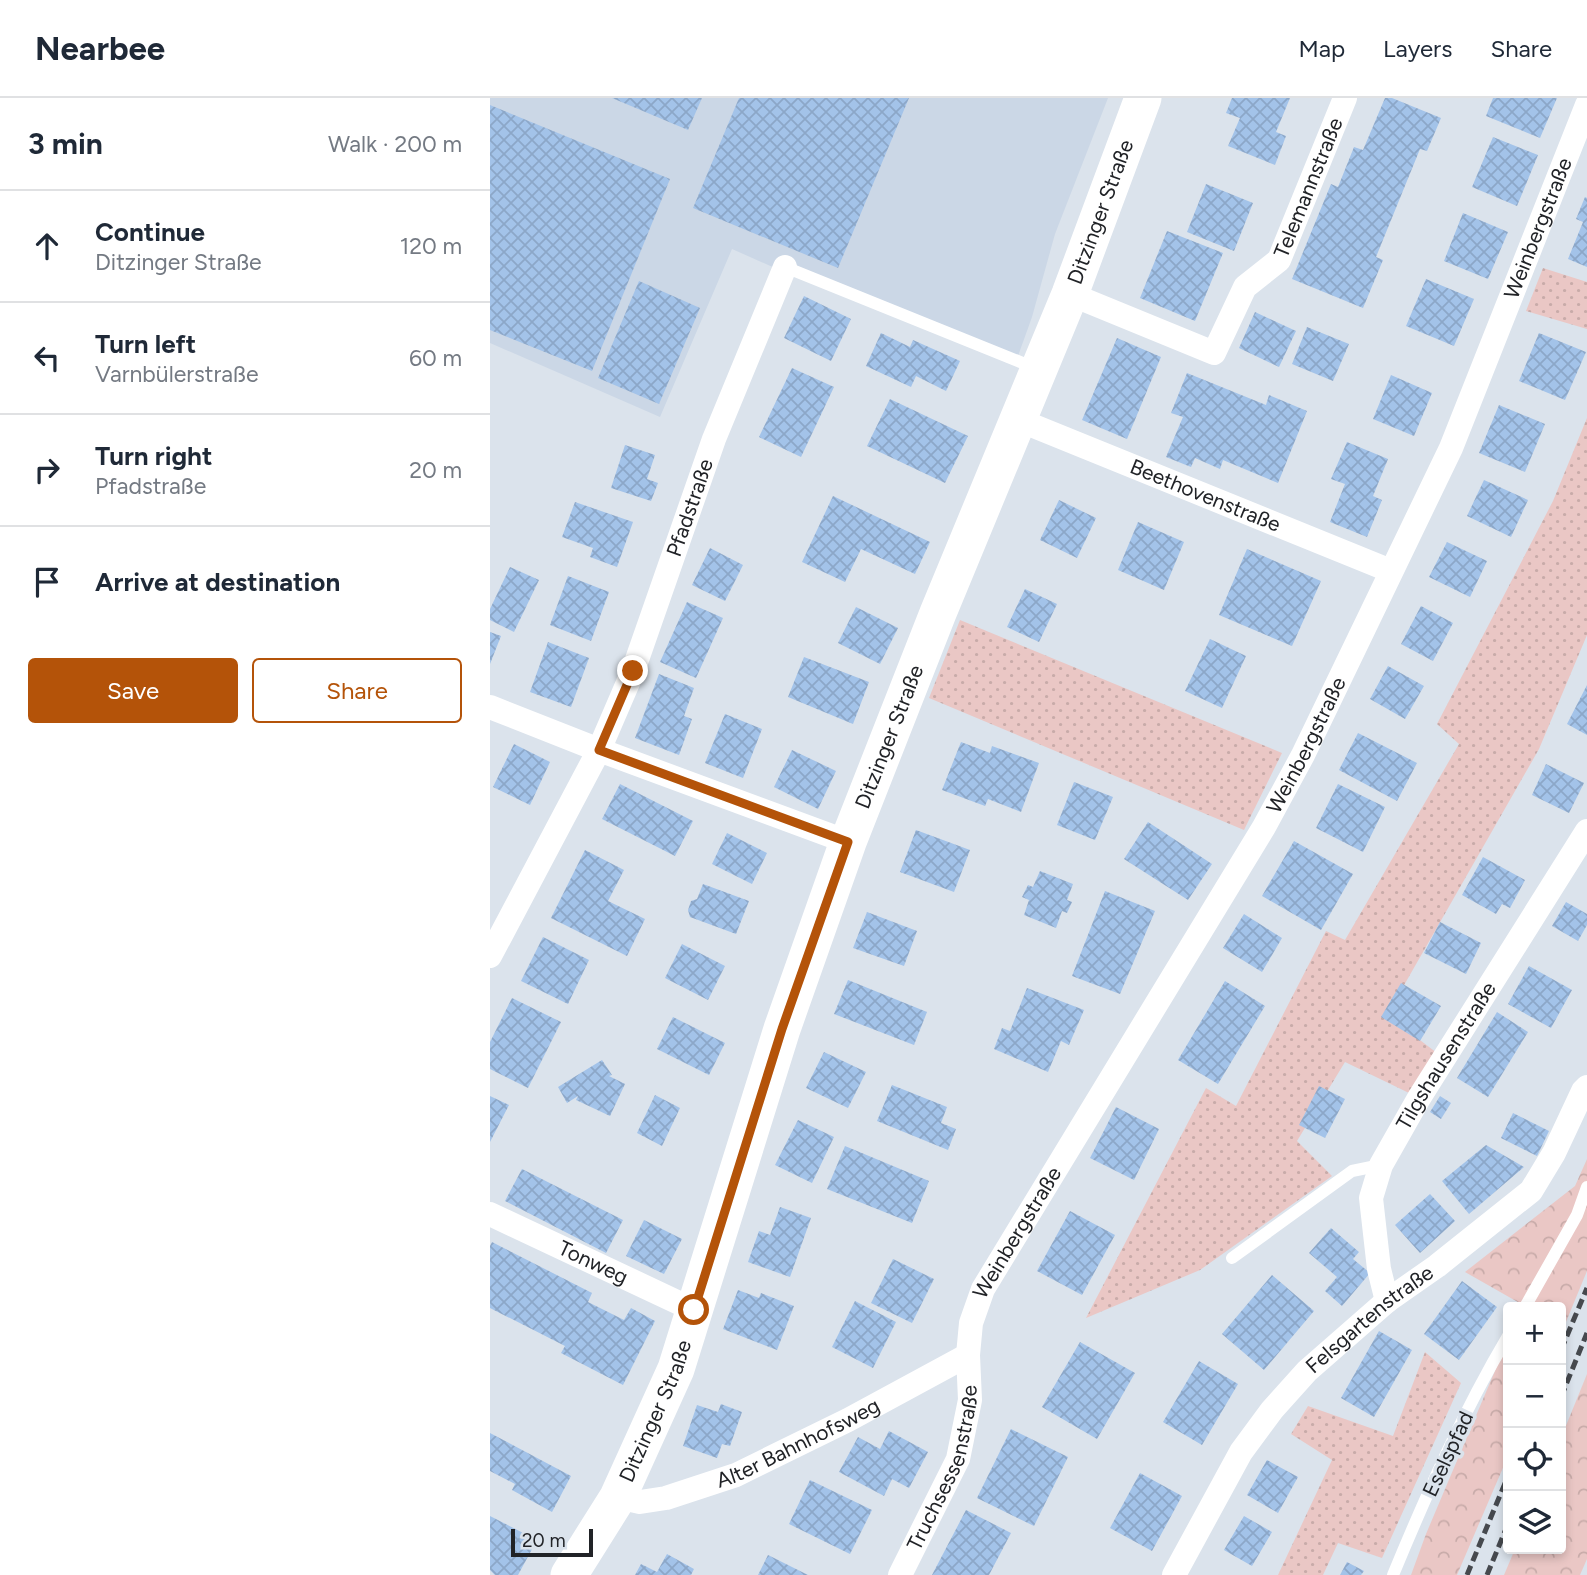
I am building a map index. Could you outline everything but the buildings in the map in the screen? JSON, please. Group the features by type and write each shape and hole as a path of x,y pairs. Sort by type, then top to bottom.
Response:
{"street":[{"name":"Ditzinger Straße","path":"569,1575 618,1497 672,1379 782,1029 848,842 1070,293 1143,98"},
{"name":"Telemannstraße","path":"1070,293 1214,353 1245,286 1279,260 1345,98"},
{"name":"Weinbergstraße","path":"968,1355 971,1322 983,1289 1264,827 1303,755 1451,448 1587,105"},
{"name":"Pfadstraße","path":"490,956 599,750 633,671 714,439 785,267"},
{"name":"Beethovenstraße","path":"1018,421 1391,571"},
{"path":"490,707 848,842"},
{"name":"Tilgshausenstraße","path":"1387,1301 1371,1198 1381,1165 1419,1098 1587,831"},
{"name":"Felsgartenstraße","path":"1174,1575 1241,1452 1272,1410 1307,1371 1387,1301 1531,1191 1554,1153 1587,1087"},
{"name":"Tonweg","path":"490,1214 694,1310"},
{"name":"Alter Bahnhofsweg","path":"618,1497 640,1502 666,1498 736,1475 848,1420 968,1355"},
{"name":"Truchsessenstraße","path":"900,1575 958,1459 970,1401 968,1355"}],"lane":[{"path":"785,267 1039,370"},
{"path":"1232,1258 1352,1171 1381,1165"},
{"path":"1528,1302 1577,1215 1587,1187"},
{"name":"Eselspfad","path":"1393,1575 1443,1461 1503,1345"}],"shaded area":[{"path":"490,98 1108,98 1055,234 1018,356 775,268 732,249 660,417 490,343"}],"green space":[{"path":"1543,268 1587,282 1587,329 1526,311"},
{"path":"1587,418 1587,635 1539,749 1387,1015 1437,1053 1409,1093 1345,1062 1297,1141 1332,1176 1200,1270 1086,1318 1206,1088 1236,1106 1326,931 1345,940 1459,744 1437,724 1553,501"},
{"path":"960,620 1282,753 1244,830 929,698"},
{"path":"1587,1159 1587,1271 1566,1322 1566,1302 1518,1302 1465,1272 1575,1186"},
{"path":"1425,1352 1461,1383 1382,1558 1338,1543 1323,1575 1278,1575 1332,1460 1291,1434 1308,1406 1393,1436"},
{"path":"1503,1352 1503,1468 1457,1575 1411,1575"},
{"path":"1587,1374 1587,1559 1580,1575 1504,1575 1513,1554 1566,1554 1566,1426"}],"railway":[{"path":"1566,1338 1587,1288"},
{"path":"1566,1385 1587,1333"},
{"path":"1467,1575 1503,1488"},
{"path":"1487,1575 1503,1536"}],"route":[{"path":"633,671 599,750 848,842 782,1029 694,1310"}]}
